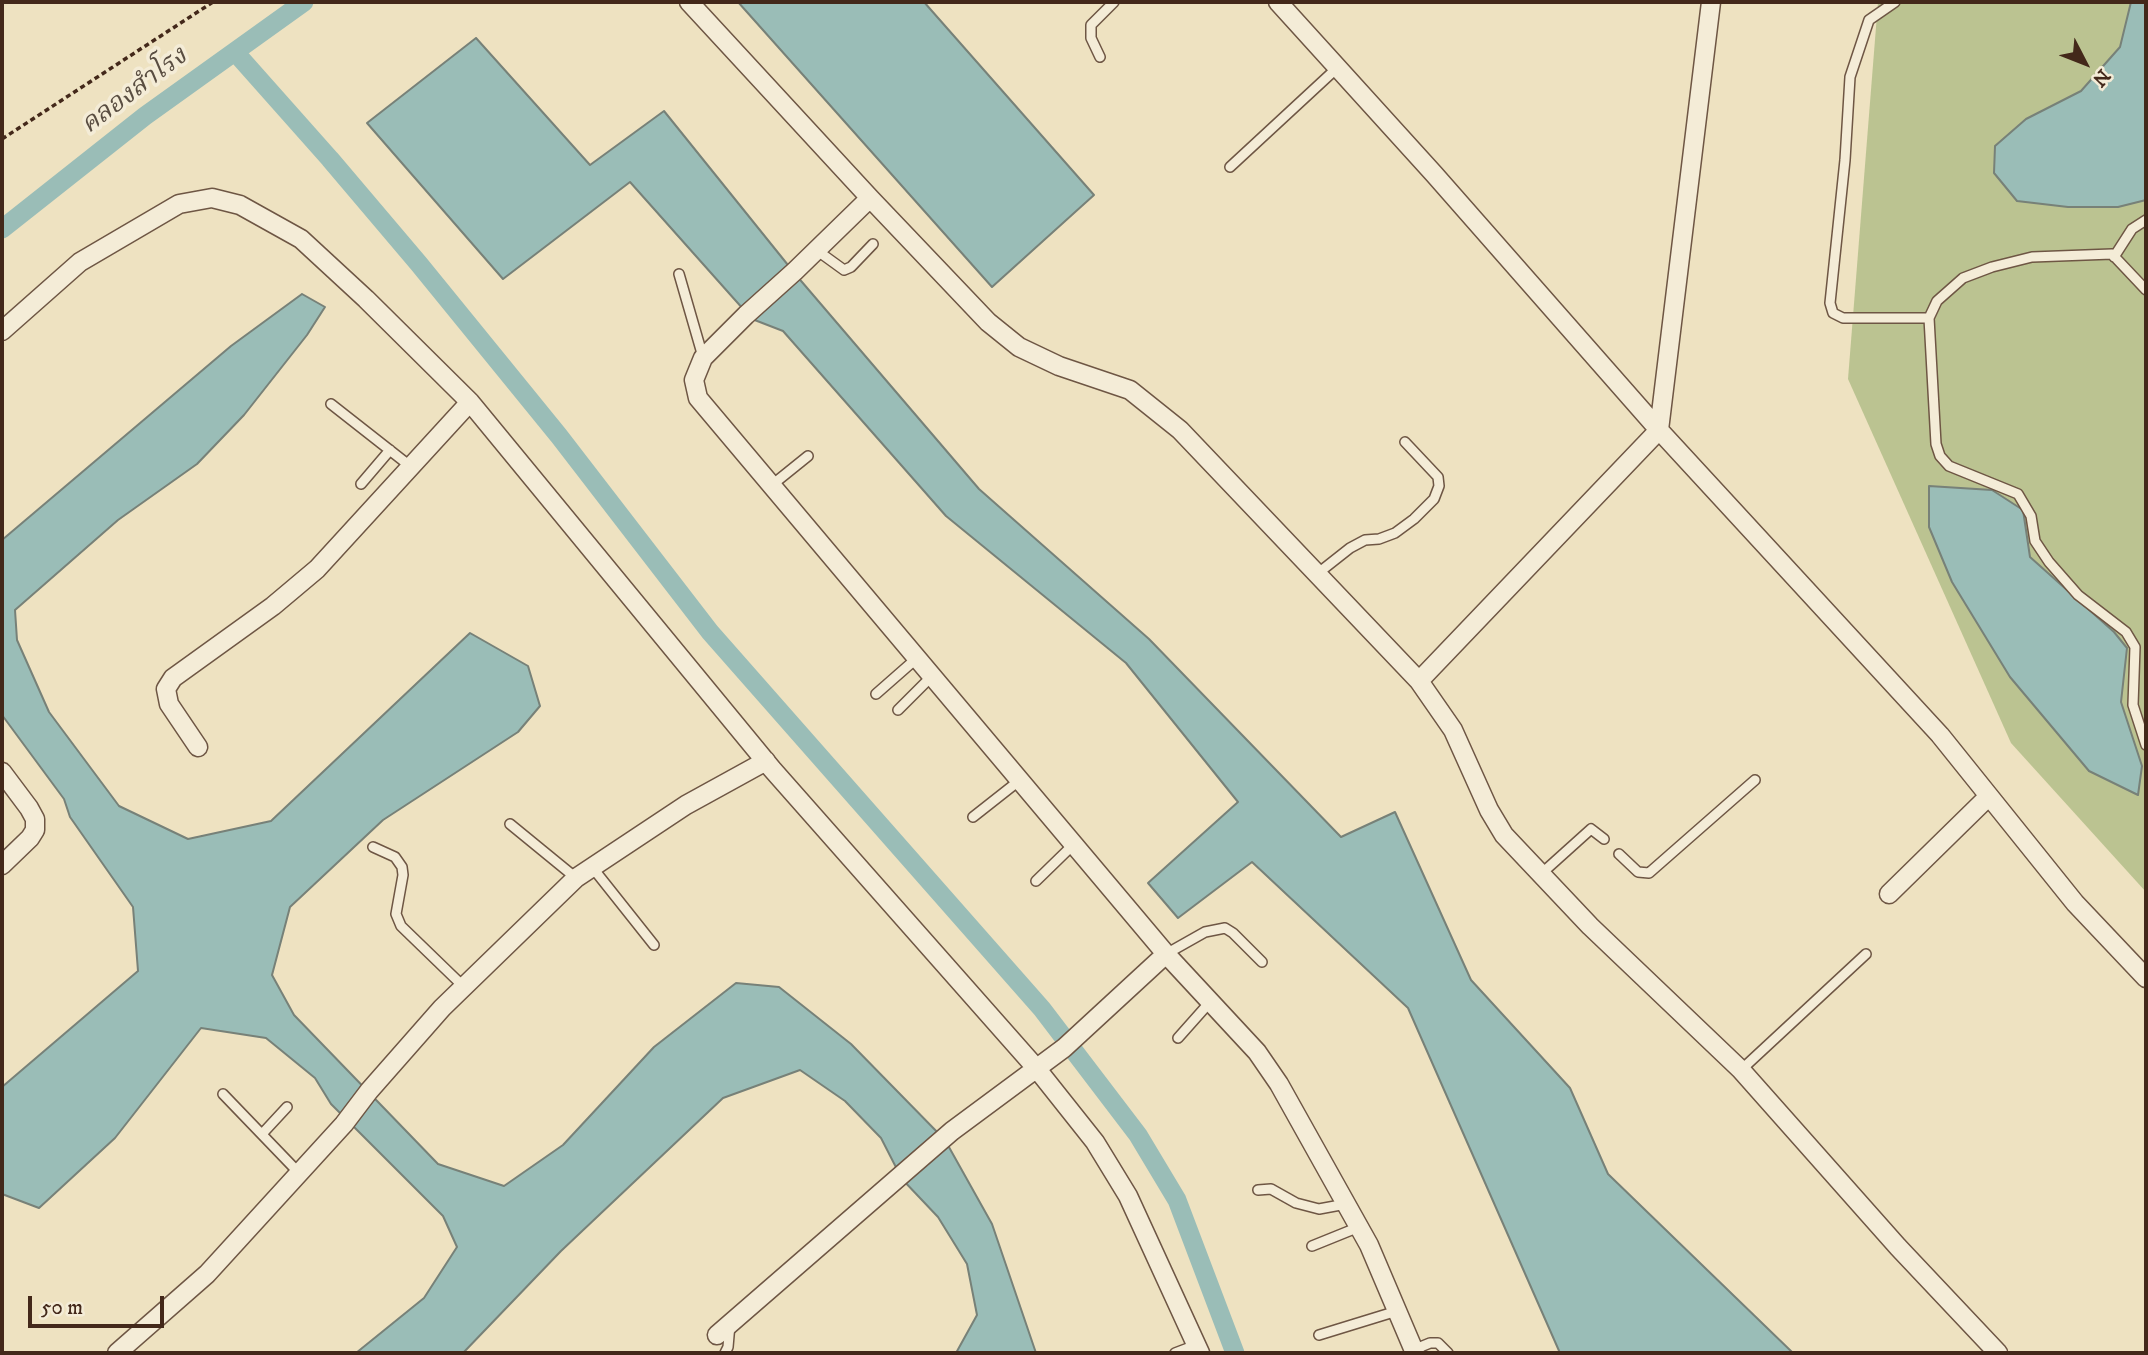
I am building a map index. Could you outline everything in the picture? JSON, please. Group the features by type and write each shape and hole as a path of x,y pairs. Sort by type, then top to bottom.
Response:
{"street":[{"path":"689,2 988,322 1019,347 1059,366 1130,390 1180,430 1419,681 1453,730 1489,810 1504,835 1590,926 1741,1070 1898,1247 1998,1353"},
{"path":"1278,2 1659,430 1940,735 2075,903 2146,978"},
{"path":"1419,681 1659,430 1711,2"},
{"path":"2,331 80,262 179,204 212,198 240,205 300,239 366,299 470,402 766,761 1037,1069 1095,1142 1128,1196 1198,1349"},
{"path":"870,198 704,358 694,380 698,398 1166,954 1256,1052 1279,1084 1369,1245 1414,1351"},
{"path":"198,747 169,704 166,689 173,678 273,606 317,569 470,402"},
{"path":"117,1353 207,1274 344,1124 369,1091 442,1008 576,878 686,805 766,761"},
{"path":"2,772 35,819 30,838 2,865"},
{"path":"1889,894 1989,796"},
{"path":"724,1330 952,1132 1064,1048 1166,954"}],"lane":[{"path":"1100,57 1091,38 1091,25 1114,2"},
{"path":"1895,2 1869,20 1850,76 1845,160 1830,303 1833,313 1843,318 1930,318"},
{"path":"1230,167 1338,68"},
{"path":"2114,257 2132,229 2146,220"},
{"path":"815,250 844,270 851,267 873,244"},
{"path":"2146,290 2112,254 2032,257 1963,278 1937,301 1930,318 1936,444 1940,456 1949,466 2018,494 2031,516 2035,541 2049,562 2078,594 2126,632 2135,647 2133,705 2146,745"},
{"path":"678,274 704,358"},
{"path":"331,404 410,466"},
{"path":"1317,574 1350,548 1365,540 1379,539 1395,533 1434,499 1439,486 1438,477 1405,442"},
{"path":"361,484 390,450"},
{"path":"772,485 808,456"},
{"path":"876,694 918,659"},
{"path":"898,710 932,676"},
{"path":"972,817 1020,780"},
{"path":"1619,853 1638,872 1648,873 1755,780"},
{"path":"510,824 576,878"},
{"path":"1541,874 1591,829 1604,839"},
{"path":"1036,881 1074,844"},
{"path":"373,848 395,857 402,867 396,914 401,926 464,987"},
{"path":"592,867 654,945"},
{"path":"1166,954 1205,932 1225,928 1262,962"},
{"path":"1741,1070 1866,954"},
{"path":"1178,1038 1210,1002"},
{"path":"223,1094 299,1173"},
{"path":"262,1134 288,1107"},
{"path":"1258,1190 1271,1189 1296,1203 1319,1209 1346,1205"},
{"path":"1312,1246 1359,1227"},
{"path":"1319,1335 1397,1311"},
{"path":"724,1330 728,1347 725,1353"},
{"path":"1414,1351 1430,1343 1438,1343 1448,1353"},
{"path":"1175,1353 1198,1349"}],"path":[{"path":"2,139 213,2"}],"green space":[{"path":"1878,2 2146,2 2146,892 2011,743 1848,379"}],"water":[{"path":"738,2 924,2 1094,195 992,287"},
{"path":"2131,2 2146,2 2146,200 2118,207 2068,207 2017,201 1994,173 1995,146 2026,119 2081,91 2120,47"},
{"path":"476,38 590,165 664,111 796,275 979,489 1149,639 1341,837 1395,812 1471,980 1570,1088 1608,1174 1793,1353 1560,1353 1408,1008 1252,862 1178,918 1148,883 1238,802 1126,663 946,516 783,331 752,319 630,182 503,279 367,123"},
{"path":"302,294 325,307 307,335 244,415 197,464 118,520 15,610 17,640 49,712 119,806 188,839 271,821 470,633 528,666 540,706 518,732 383,820 290,907 272,975 294,1015 438,1164 504,1186 563,1145 654,1047 736,983 779,987 851,1044 945,1140 992,1224 1036,1353 956,1353 977,1315 967,1264 938,1217 902,1179 881,1138 845,1101 800,1070 723,1098 561,1251 463,1353 356,1353 424,1298 457,1247 443,1216 331,1104 315,1078 266,1038 201,1028 115,1138 39,1208 2,1194 2,1087 138,971 133,907 70,817 64,799 2,715 2,540 231,346"},
{"path":"1929,486 1992,490 2023,510 2030,557 2114,632 2127,648 2121,702 2142,766 2138,795 2089,771 2010,677 1952,582 1929,527"}],"waterway":[{"name":"คลองสำโรง","path":"2,229 145,116 304,2"},
{"path":"235,52 419,264 559,436 710,632 1042,1009 1138,1135 1177,1200 1235,1353"}]}
